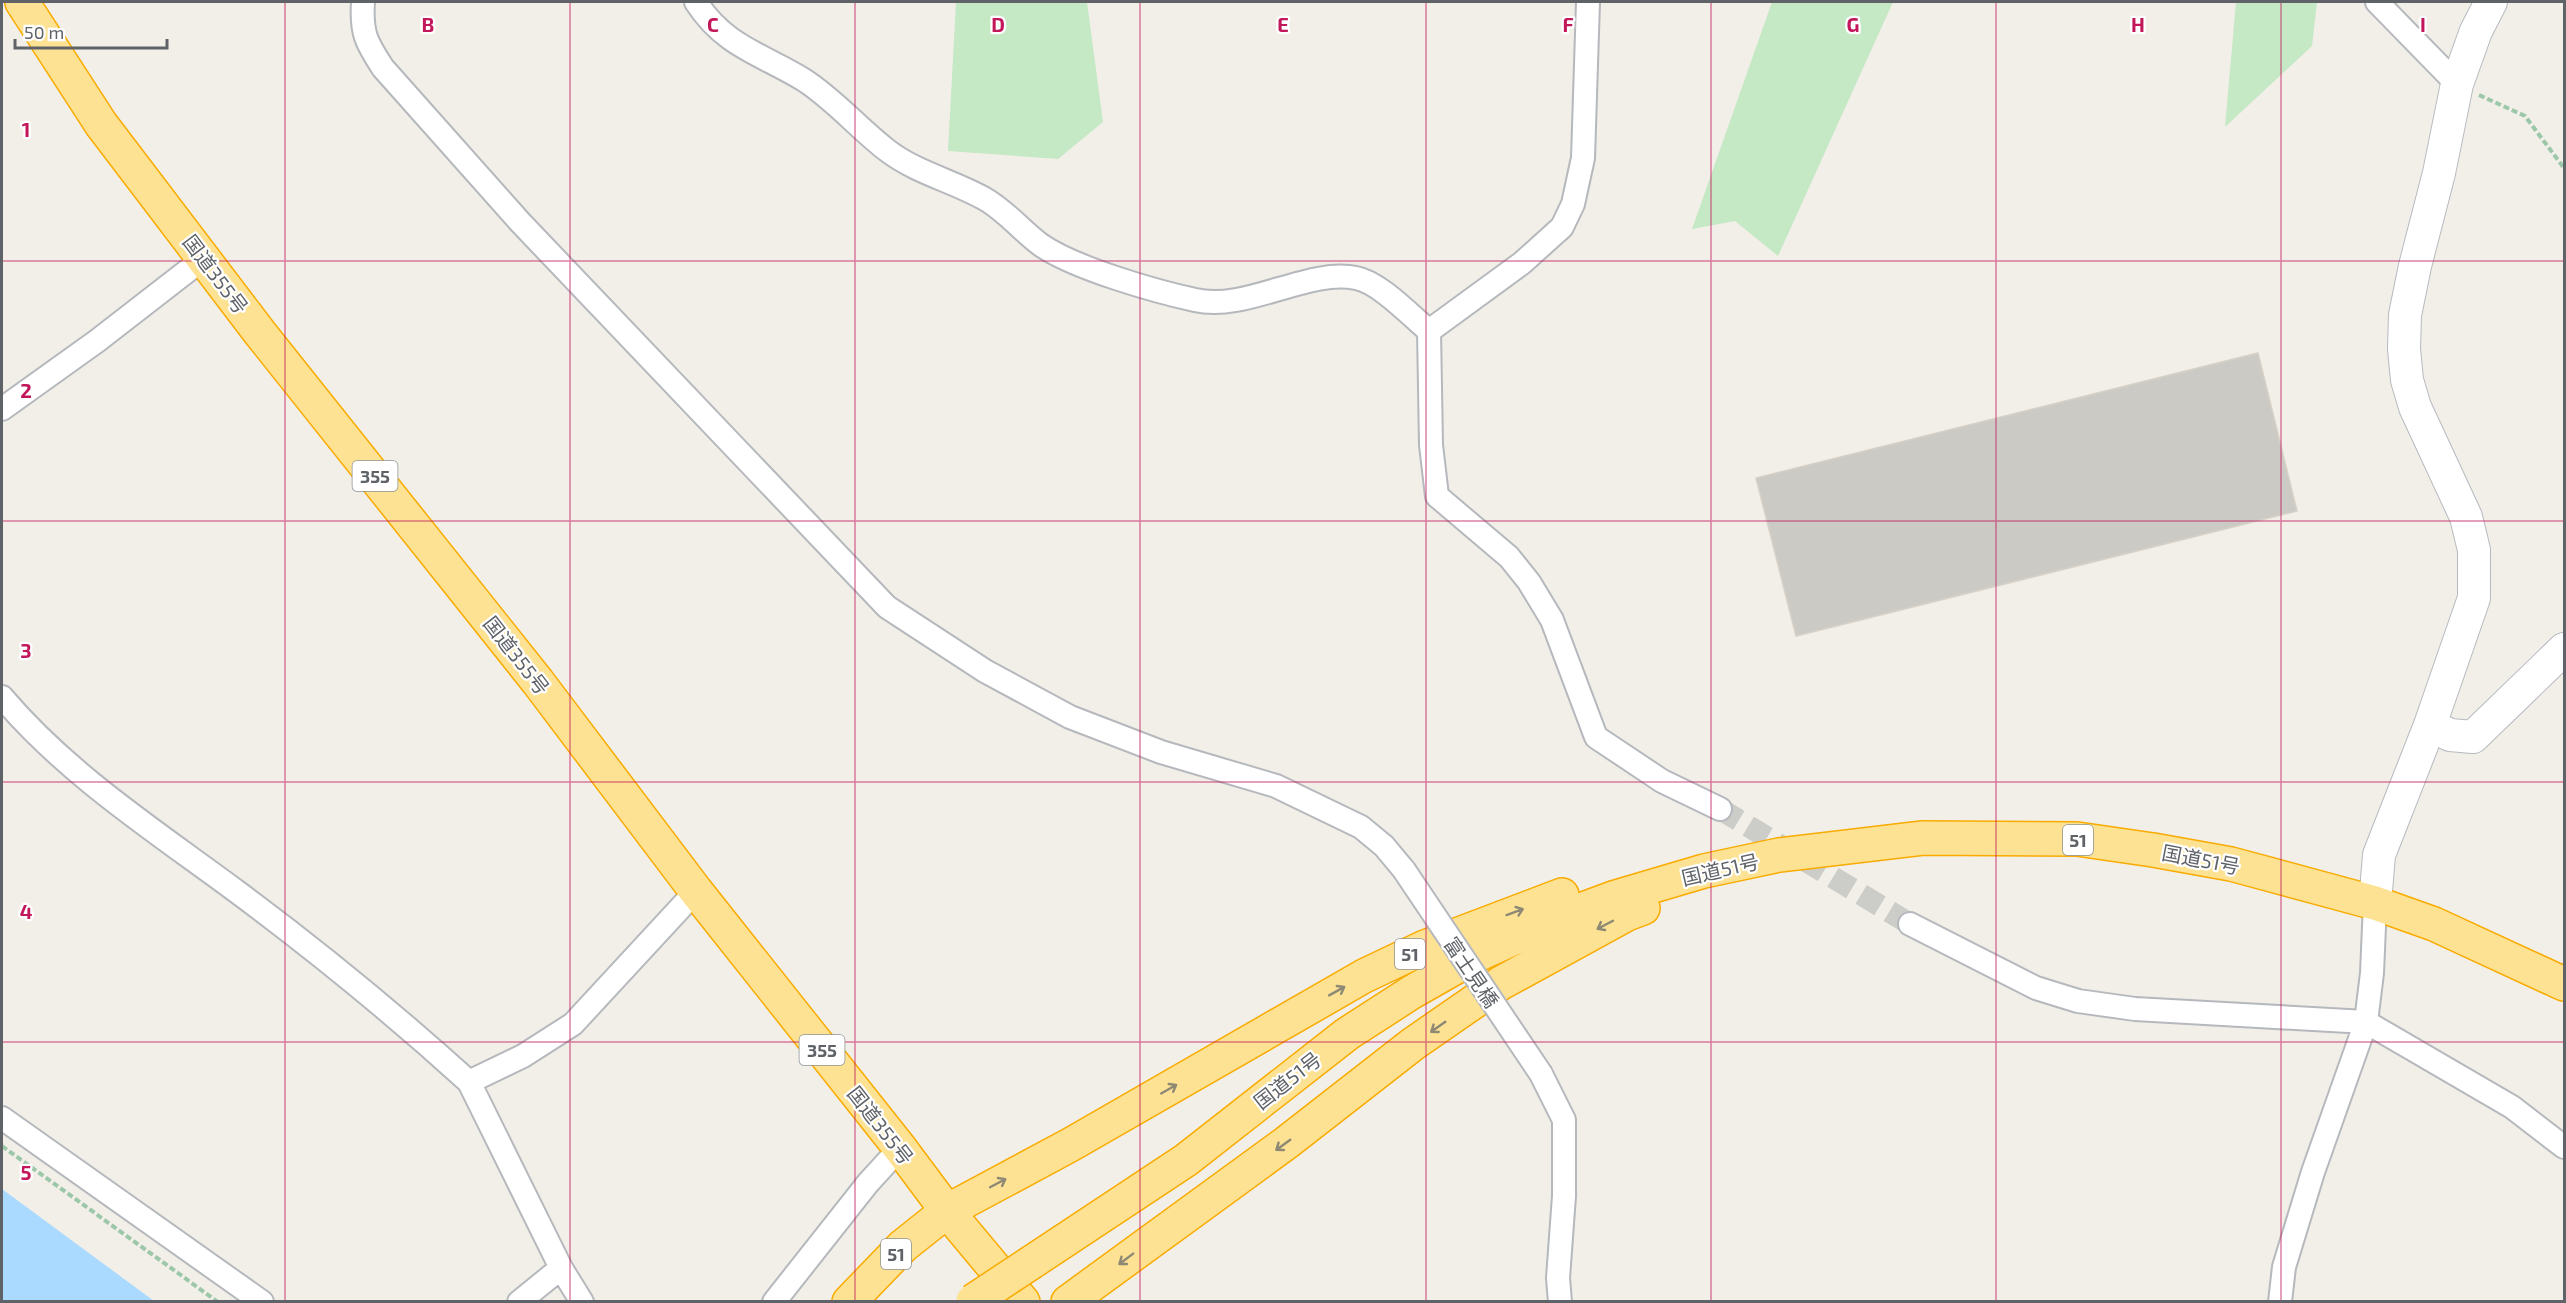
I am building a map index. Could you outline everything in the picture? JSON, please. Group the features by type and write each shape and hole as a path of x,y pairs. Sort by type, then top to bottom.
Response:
{"highway":[{"name":"国道355号","path":"22,2 101,123 268,342 538,682 696,891 900,1148 947,1211 1023,1302"},
{"name":"国道51号","path":"972,1301 1186,1160 1347,1034 1413,992 1477,956 1551,921 1616,897 1704,871 1779,855 1923,838 2077,839 2153,850 2231,864 2375,903 2434,924 2565,984"},
{"name":"51","path":"849,1302 903,1246 947,1211 1070,1145 1364,976 1425,947 1595,883 1701,855 1801,841 1923,838"},
{"name":"51","path":"1068,1302 1286,1143 1413,1044 1502,983 1557,951 1627,914 1681,894 1782,866 1923,838"}],"street":[{"name":"富士見橋","path":"363,2 361,27 366,43 383,68 520,222 887,607 985,671 1071,717 1161,752 1276,786 1361,827 1384,846 1404,870 1541,1074 1564,1120 1564,1196 1558,1278 1560,1302"},
{"path":"696,2 725,37 805,81 888,151 926,174 960,185 994,204 1042,245 1084,266 1198,301 1245,299 1326,278 1357,278 1382,291 1429,331 1431,445 1437,496 1509,557 1529,582 1552,620 1596,737 1662,781 1720,809"},
{"path":"1429,331 1522,263 1562,227 1573,204 1582,158 1588,2"},
{"path":"2377,2 2457,84"},
{"path":"2280,1302 2284,1267 2313,1172 2366,1022 2372,973 2379,855 2430,725 2474,598 2476,572 2474,550 2466,517 2415,407 2405,359 2405,315 2457,84 2476,31 2491,2"},
{"path":"2,409 97,341 204,258"},
{"path":"2430,725 2450,735 2473,737 2565,649"},
{"path":"2,697 27,728 115,802 239,894 404,1023 469,1082 561,1268 582,1302"},
{"path":"469,1082 523,1056 573,1023 696,891"},
{"path":"1910,924 2036,988 2078,1001 2135,1009 2366,1022 2512,1107 2565,1147"},
{"path":"2,1118 262,1302"},
{"path":"774,1302 868,1183 900,1148"},
{"path":"519,1302 561,1268"}],"path":[{"path":"2457,84 2525,116 2565,168"},
{"path":"2,1146 218,1302"}],"green space":[{"path":"956,2 1087,2 1103,122 1058,159 948,151"},
{"path":"1772,2 1893,2 1778,256 1735,221 1692,229"},
{"path":"2236,2 2317,2 2312,46 2225,127"}],"water":[{"path":"2,1189 154,1301 2,1301"}],"building":[{"path":"2258,353 2297,511 1796,636 1756,478"}],"tunnel":[{"path":"1720,809 1910,924"}]}
